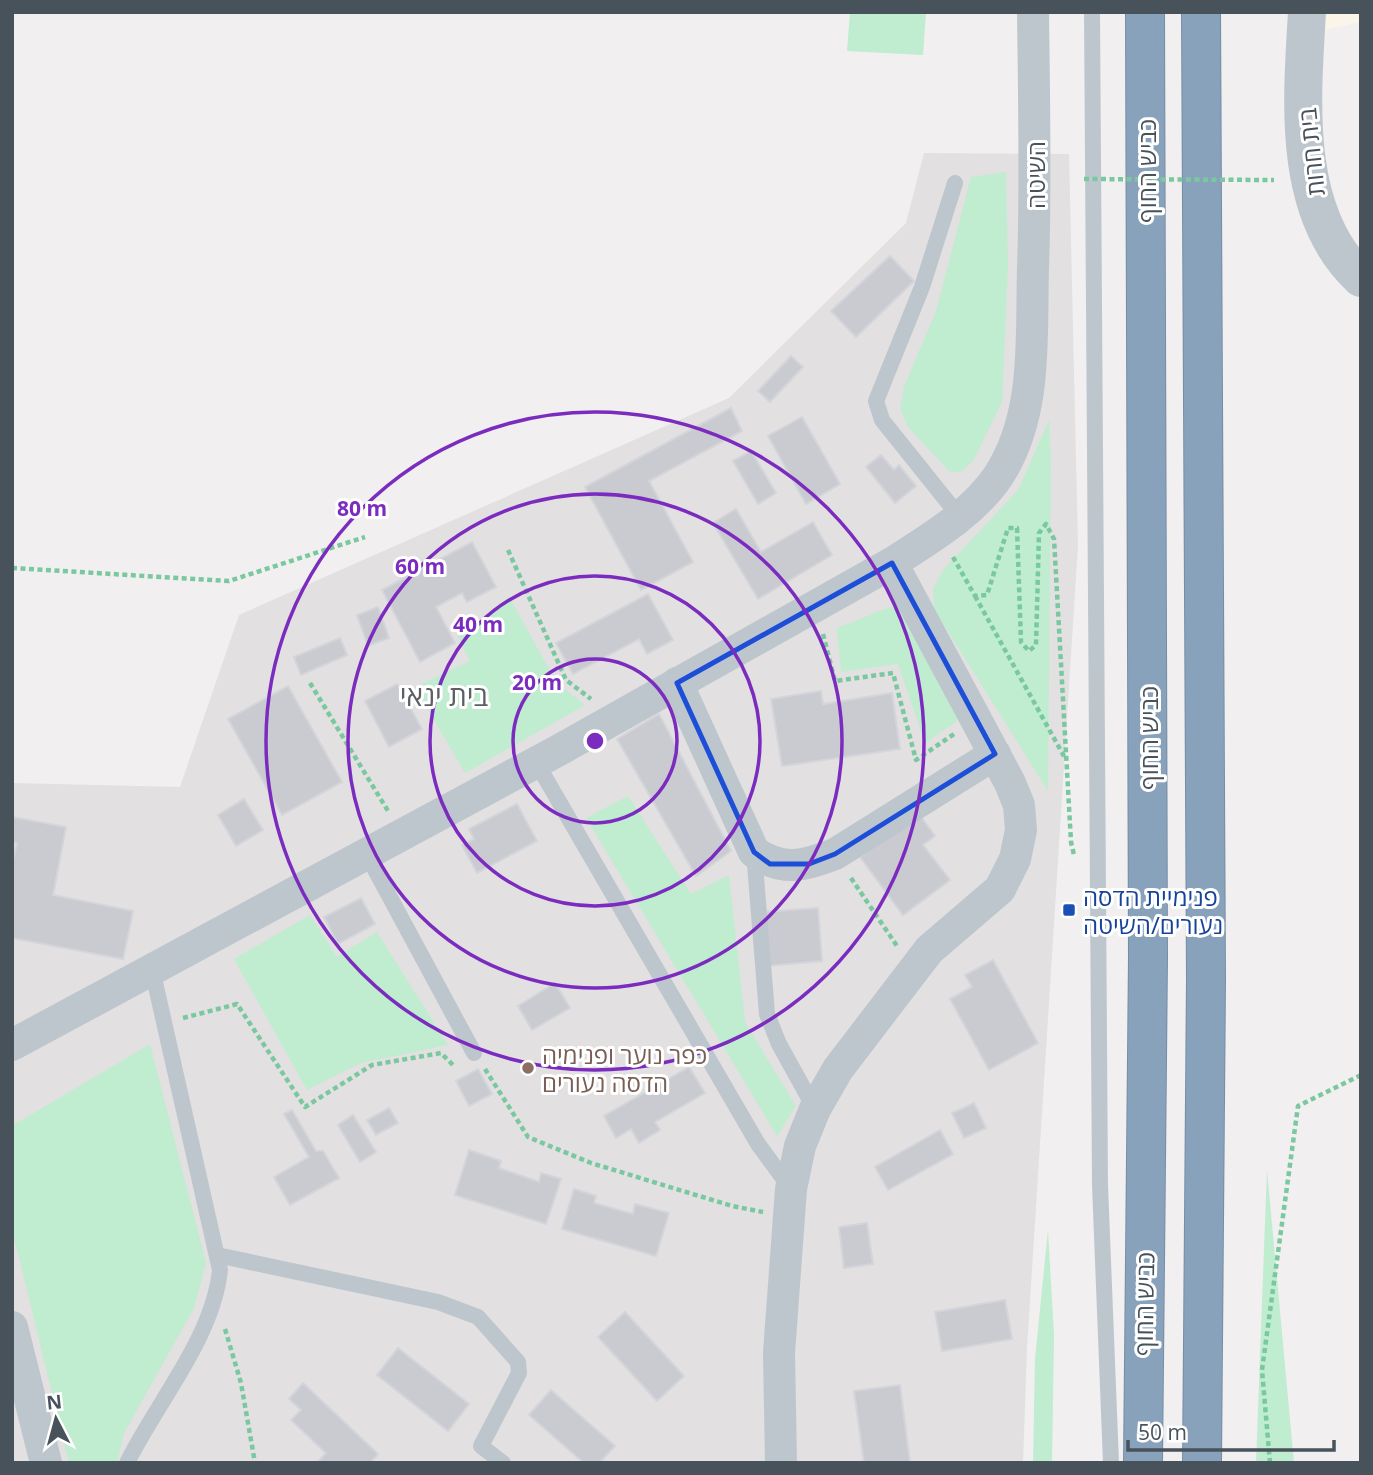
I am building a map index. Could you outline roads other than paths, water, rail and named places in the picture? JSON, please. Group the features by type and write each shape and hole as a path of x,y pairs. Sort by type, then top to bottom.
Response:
{"highway":[{"name":"כביש החוף","path":"1143,1463 1148,902 1145,12"},
{"path":"1201,12 1206,965 1202,1463"}],"street":[{"name":"השיטה","path":"12,1045 536,762 892,564 949,524 997,478 1023,424 1030,389 1036,184 1033,12"},
{"name":"בית חרות","path":"1307,12 1305,129 1311,182 1318,213 1335,245 1361,278"},
{"path":"781,1463 779,1353 790,1203 800,1146 815,1109 838,1069 913,971 945,934 1000,889 1016,859 1021,830 1019,805 995,754 892,564"},
{"path":"677,683 754,852 771,864 809,864 835,854 995,754"},
{"path":"12,1327 46,1463"}],"lane":[{"path":"1093,12 1100,1185 1111,1463"},
{"path":"949,524 882,420 876,401 922,288 955,183"},
{"path":"536,762 790,1203"},
{"path":"754,852 767,1014 779,1044 815,1109"},
{"path":"366,853 474,1053"},
{"path":"127,1463 214,1307 220,1270 152,969"},
{"path":"217,1255 438,1302 478,1317 518,1362 519,1373 481,1446 503,1463"}],"place":[{"name":"פנימיית הדסה נעורים/השיטה","path":"1069,910"},
{"name":"כפר נוער ופנימיה הדסה נעורים","path":"528,1068"}],"district":[{"name":"בית ינאי","path":"444,695"}]}
